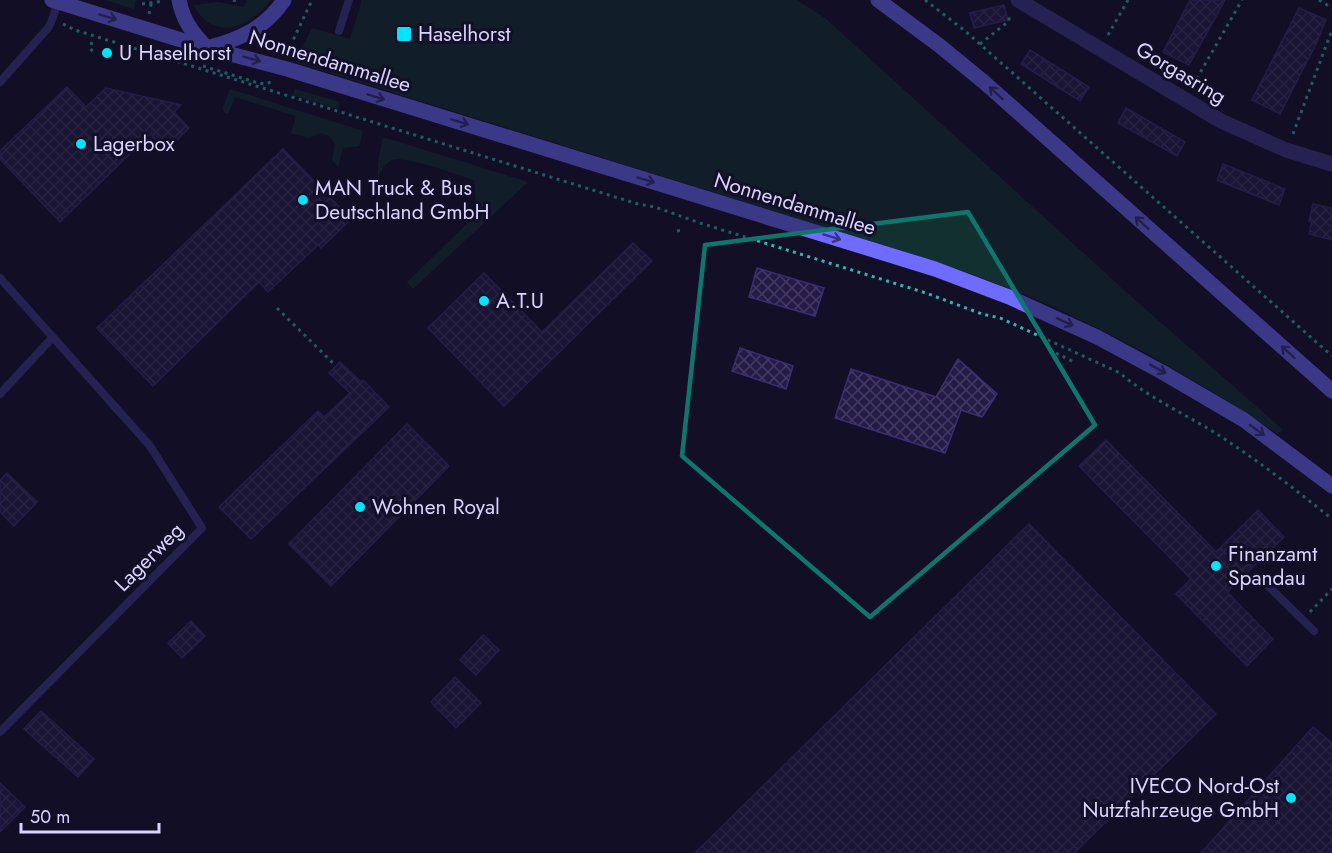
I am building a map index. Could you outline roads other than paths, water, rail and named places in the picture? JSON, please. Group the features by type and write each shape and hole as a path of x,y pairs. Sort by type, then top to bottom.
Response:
{"main road":[{"path":"172,1 190,30 207,48 232,41 251,32 274,15 284,0"},
{"path":"878,0 985,83 1332,391"},
{"name":"Nonnendammallee","path":"55,1 207,48 287,69 873,249 999,293 1097,337 1162,372 1244,420 1332,486"}],"street":[{"name":"Gorgasring","path":"1013,6 1221,121 1286,150 1332,164"}],"lane":[{"path":"339,31 349,0"},
{"path":"0,82 52,21 55,1"},
{"name":"Lagerweg","path":"0,278 150,446 202,528 0,732"},
{"path":"0,394 52,338"},
{"path":"1261,579 1314,631"}],"place":[{"name":"Haselhorst","path":"404,34"},
{"name":"U Haselhorst","path":"107,53"},
{"name":"Lagerbox","path":"81,144"},
{"name":"MAN Truck & Bus Deutschland GmbH","path":"303,200"},
{"name":"A.T.U","path":"484,301"},
{"name":"Wohnen Royal","path":"360,507"},
{"name":"Finanzamt Spandau","path":"1216,566"},
{"name":"IVECO Nord-Ost Nutzfahrzeuge GmbH","path":"1291,798"}]}
